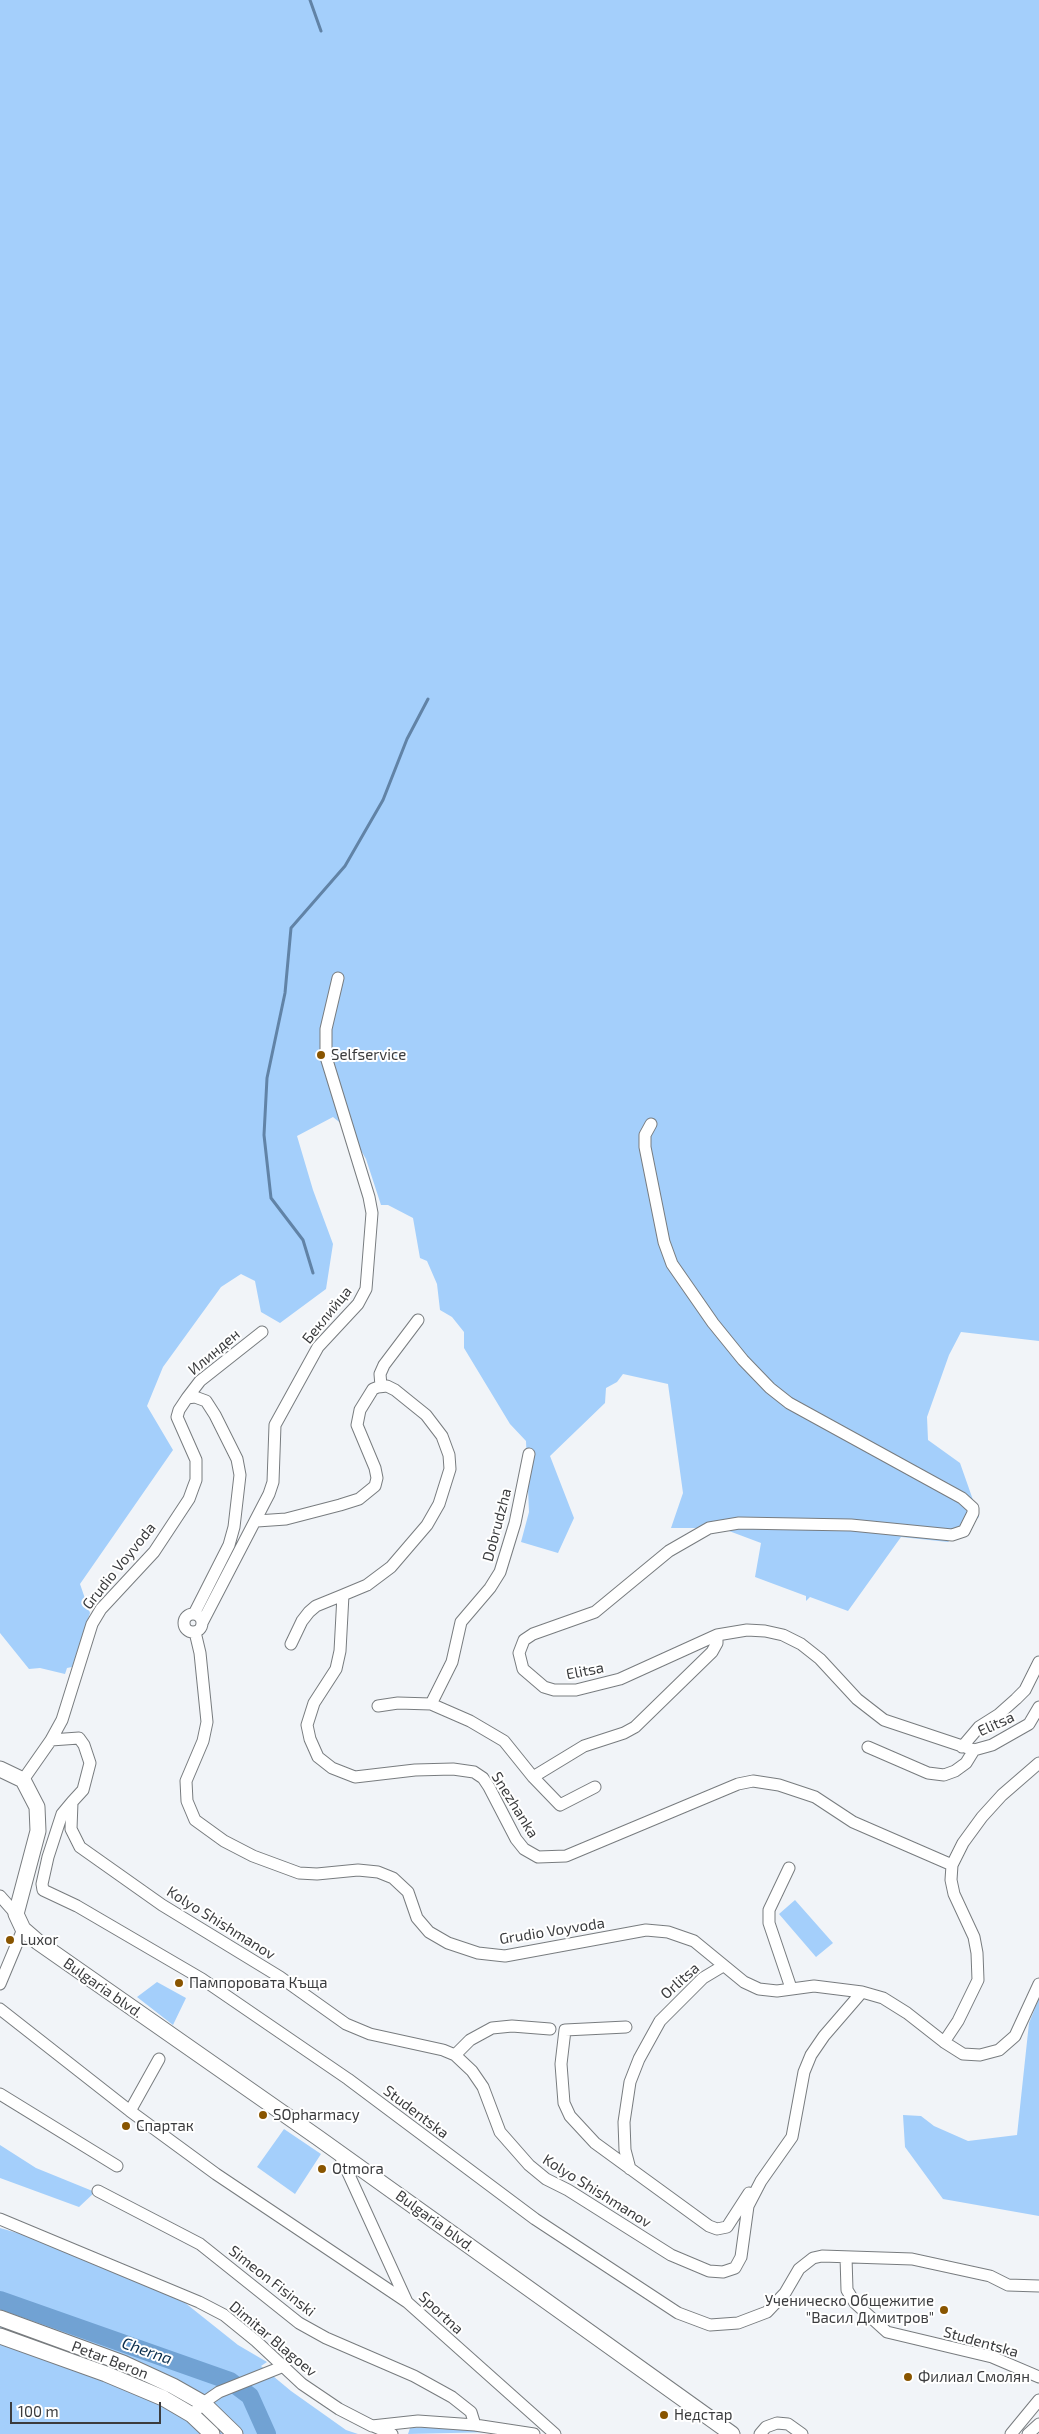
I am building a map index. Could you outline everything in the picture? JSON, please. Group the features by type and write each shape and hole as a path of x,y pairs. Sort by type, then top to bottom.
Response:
{"street":[{"name":"Беклийца","path":"202,1623 257,1521 273,1482 275,1425 306,1365 318,1347 358,1304 368,1281 372,1214 369,1197 326,1057 326,1029 338,978"},
{"name":"Elitsa","path":"651,1124 645,1135 645,1147 664,1242 672,1264 713,1323 743,1360 770,1388 789,1403 949,1491 973,1508 970,1523 964,1531 952,1535 842,1525 739,1523 709,1528 669,1551 595,1612 533,1634 524,1640 519,1653 524,1669 538,1683 554,1690 576,1690 620,1679 717,1635 747,1630 765,1630 783,1635 800,1644 820,1660 857,1699 884,1720 974,1750 999,1742 1029,1724 1039,1707"},
{"path":"381,1386 380,1374 384,1365 418,1320"},
{"name":"Илинден","path":"187,1398 200,1381 262,1332"},
{"path":"257,1521 286,1519 340,1505 359,1499 375,1486 377,1478 375,1468 357,1425 360,1410 373,1389 387,1386 395,1390 426,1415 442,1436 449,1455 450,1469 439,1504 428,1525 391,1567 367,1585 316,1606 309,1612 302,1621 291,1644"},
{"path":"187,1398 195,1397 206,1401 237,1459 240,1474 234,1527 229,1545 194,1614 186,1617 184,1625 186,1630 194,1632 200,1630 202,1623 200,1618 194,1614"},
{"name":"Grudio Voyvoda","path":"51,1740 62,1720 92,1624 101,1609 154,1552 189,1499 196,1480 196,1460 177,1417 187,1398"},
{"name":"Dobrudzha","path":"431,1704 452,1662 461,1622 490,1588 500,1572 515,1523 529,1454"},
{"name":"Snezhanka","path":"343,1595 340,1651 336,1670 314,1703 307,1725 310,1739 318,1757 332,1768 355,1777 415,1770 453,1769 474,1772 483,1778 490,1788 516,1839 524,1849 538,1857 566,1856 738,1784 753,1781 779,1785 815,1797 853,1822 952,1865"},
{"name":"Grudio Voyvoda","path":"194,1632 200,1653 207,1731 186,1781 187,1802 195,1820 224,1841 253,1856 299,1873 317,1874 358,1870 378,1872 393,1878 408,1892 417,1918 429,1932 448,1943 478,1953 505,1956 646,1930 668,1932 694,1941 744,1982 759,1989 777,1991 814,1986 862,1992 883,1998 963,2054 980,2055 999,2050 1015,2036 1039,1984"},
{"path":"533,1778 584,1746 624,1733 635,1727 712,1652 717,1635"},
{"path":"962,1746 979,1727 998,1715 1016,1699 1024,1690 1039,1662"},
{"path":"378,1706 398,1703 431,1704 470,1721 504,1741 533,1778 560,1805 595,1787"},
{"path":"25,1783 51,1740 79,1738 84,1745 90,1763 83,1790 72,1802"},
{"path":"868,1747 928,1773 944,1775 966,1763 974,1750"},
{"path":"944,2042 958,2022 978,1980 977,1953 974,1937 954,1894 950,1880 952,1865 982,1817 1002,1795 1039,1763"},
{"path":"0,1769 25,1783 37,1807 38,1832 16,1914"},
{"name":"Kolyo Shishmanov","path":"72,1802 71,1829 80,1847 162,1905 280,1977 346,2024 370,2034 443,2050 455,2055 472,2072 483,2087 500,2132 529,2165 546,2179 568,2190 671,2255 709,2271 723,2272 735,2268 741,2257 748,2206 761,2181 792,2137 804,2072 811,2055 824,2036 862,1992"},
{"name":"Studentska","path":"72,1802 62,1814 48,1857 42,1884 43,1890 77,1906 202,1979 348,2079 535,2219 678,2314 710,2325 738,2324 767,2312 785,2293 799,2269 813,2258 912,2259 990,2276 1008,2285 1039,2286"},
{"path":"789,1868 769,1910 769,1923 791,1988"},
{"name":"Bulgaria blvd.","path":"0,1896 16,1914 23,1929 38,1942 339,2153 732,2434"},
{"path":"0,1984 23,1929"},
{"name":"Orlitsa","path":"630,2169 623,2137 630,2082 647,2041 660,2021 703,1978 723,1966"},
{"path":"0,2010 130,2111 292,2227 407,2302"},
{"path":"455,2055 470,2040 492,2028 512,2026 550,2029"},
{"path":"626,2027 565,2030 561,2064 564,2103 570,2116 595,2143 699,2220 718,2229 727,2227 748,2194 761,2181"},
{"path":"130,2111 159,2059"},
{"path":"0,2094 117,2166"},
{"name":"Sportna","path":"339,2153 407,2302 555,2434"},
{"name":"Simeon Fisinski","path":"98,2191 200,2244 299,2323 326,2338 414,2376 452,2397 471,2412 476,2425"},
{"name":"Dimitar Blagoev","path":"0,2219 199,2302 237,2324 302,2384 339,2410 392,2434"},
{"name":"Studentska","path":"846,2257 847,2290 855,2303 886,2332 992,2357 1039,2377"},
{"name":"Petar Beron","path":"0,2318 139,2370 203,2403 235,2434"},
{"name":"Petar Beron","path":"0,2336 123,2381 163,2398 192,2415 212,2434"},
{"path":"192,2415 203,2403 219,2392 284,2366"},
{"path":"1011,2434 1039,2400"},
{"path":"372,2426 418,2421 476,2425 534,2434"},
{"path":"760,2434 766,2427 777,2423 788,2424 802,2434"},
{"path":"1028,2434 1039,2424"}],"shaded area":[{"path":"0,0 1039,0 1039,1341 961,1332 949,1355 927,1417 928,1440 960,1463 979,1517 948,1542 901,1537 848,1611 810,1597 806,1601 806,1596 755,1577 761,1543 721,1528 671,1528 683,1493 668,1384 623,1374 617,1382 606,1388 605,1403 550,1456 574,1518 558,1553 521,1542 529,1512 526,1441 510,1424 464,1348 464,1332 452,1317 440,1310 437,1284 427,1261 420,1258 413,1218 388,1205 381,1205 366,1159 349,1130 333,1117 297,1136 313,1190 333,1244 326,1289 280,1323 261,1312 255,1281 241,1274 221,1287 163,1367 147,1406 173,1450 80,1584 90,1613 72,1667 67,1668 65,1674 40,1668 29,1669 0,1633"},
{"path":"795,1900 833,1943 816,1957 779,1914"},
{"path":"157,1982 186,1998 173,2025 137,1997"},
{"path":"1039,1998 1039,2216 943,2199 905,2147 903,2115 921,2116 934,2126 968,2141 1017,2135 1029,2023"},
{"path":"284,2129 321,2154 295,2194 257,2167"},
{"path":"0,2145 36,2168 95,2192 79,2207 0,2178"},
{"path":"0,2228 21,2234 184,2302 238,2345 267,2362 261,2366 291,2391 346,2430 358,2434 0,2434"},
{"path":"427,2427 494,2432 408,2434 410,2428"}],"waterway":[{"path":"310,0 321,31"},
{"path":"313,1273 303,1240 271,1198 264,1135 267,1078 285,993 291,928 345,866 383,800 407,739 428,699"},
{"name":"Cherna","path":"0,2300 230,2381 250,2396 267,2434"}],"place":[{"name":"Selfservice","path":"321,1055"},
{"name":"Luxor","path":"10,1940"},
{"name":"Пампоровата Къща","path":"179,1983"},
{"name":"SOpharmacy","path":"263,2115"},
{"name":"Спартак","path":"126,2126"},
{"name":"Otmora","path":"322,2169"},
{"name":"Ученическо Общежитие \"Васил Димитров\"","path":"944,2310"},
{"name":"Филиал Смолян","path":"908,2377"},
{"name":"Недстар","path":"664,2415"}]}
